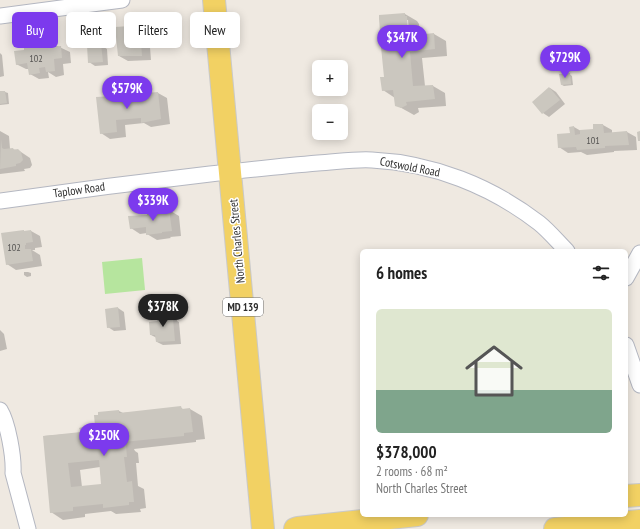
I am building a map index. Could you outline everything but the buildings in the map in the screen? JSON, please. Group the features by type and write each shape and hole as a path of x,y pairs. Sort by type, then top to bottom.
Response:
{"main road":[{"name":"North Charles Street","path":"214,0 263,529"},
{"path":"628,496 640,495"},
{"path":"295,529 399,517"},
{"path":"556,529 640,521"}],"street":[{"path":"0,16 122,0"},
{"name":"Cotswold Road","path":"230,171 358,160 385,161 426,168 462,179 509,202 540,224 565,249"},
{"name":"Taplow Road","path":"0,201 86,188 230,171"},
{"path":"628,254 640,252"},
{"path":"628,274 640,252"},
{"path":"628,351 640,385"},
{"path":"0,410 6,424 13,464 13,473 28,529"}],"green space":[{"path":"142,258 145,290 105,294 102,262"}]}
